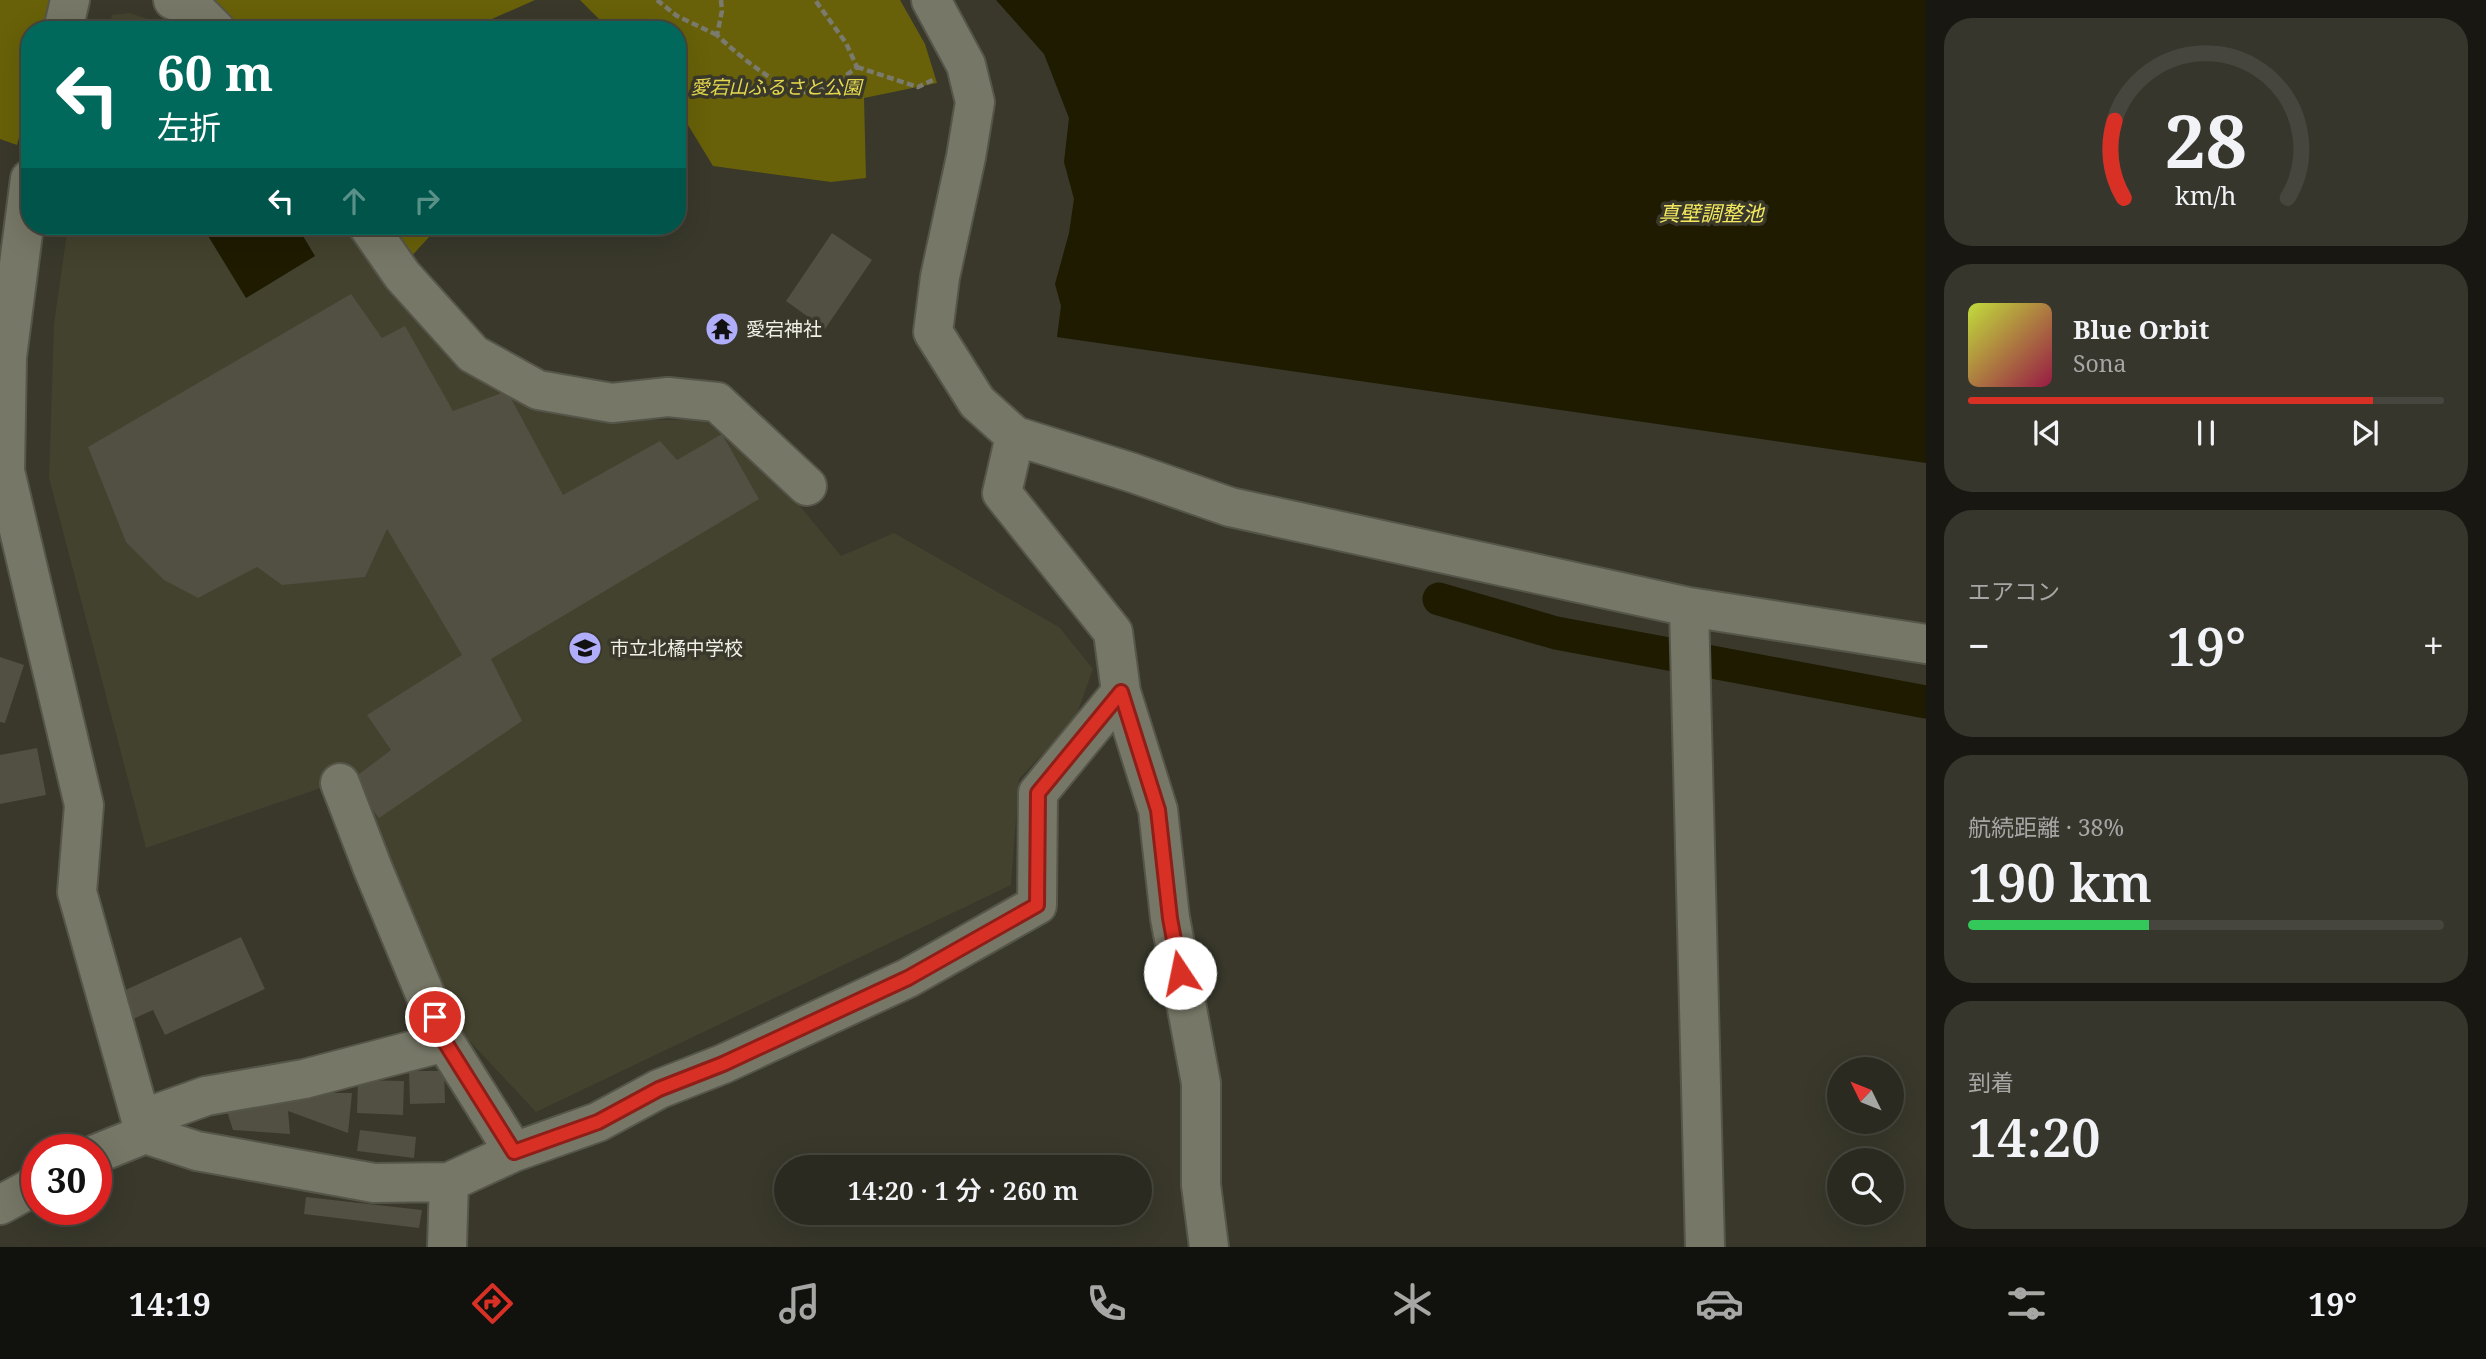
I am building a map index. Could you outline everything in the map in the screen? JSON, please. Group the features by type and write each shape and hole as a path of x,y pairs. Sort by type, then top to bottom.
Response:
{"street":[{"path":"66,21 70,0"},
{"path":"173,0 193,7 207,21"},
{"path":"931,0 966,65 975,102 967,158 940,277 933,332 977,402 1015,436 1230,507 1689,607 1926,644"},
{"path":"23,235 7,357 5,471 84,805 77,892 144,1127 197,1151 374,1183 449,1182 514,1152 598,1122 659,1089 723,1064 908,978 1037,905 1038,793 1121,692"},
{"path":"374,235 402,275 473,354 538,390 612,403 668,397 717,402 807,486"},
{"path":"1015,436 1002,494 1113,632 1121,692 1158,810 1170,918 1201,1083 1201,1185 1209,1247"},
{"path":"1689,607 1705,1247"},
{"path":"340,783 445,1042 514,1152"},
{"path":"112,1145 206,1096 304,1079 445,1042"},
{"path":"447,1247 449,1182"},
{"path":"0,1205 21,1194"}],"path":[{"path":"657,0 677,16 717,35 764,75 797,94 835,84 857,67"},
{"path":"717,35 722,11 721,0"},
{"path":"815,0 846,43 857,67 918,86 966,65"}],"shaded area":[{"path":"130,13 154,21 111,21 112,15"},
{"name":"市立北橘中学校","path":"67,235 354,235 418,315 632,420 713,420 767,466 841,556 894,533 1059,627 1093,669 1075,719 1019,779 1011,885 536,1112 462,1033 350,781 321,788 146,848 49,478 54,324"}],"green space":[{"path":"0,0 55,0 49,21 21,21 21,130 17,145 0,139"},
{"path":"212,0 535,0 487,21 232,21"},
{"name":"愛宕山ふるさと公園","path":"580,0 900,0 925,44 937,83 864,98 866,178 831,182 713,166 686,122 686,21 601,21"},
{"path":"394,235 431,235 409,259"}],"water":[{"name":"真壁調整池","path":"996,0 1926,0 1926,463 1057,337 1061,306 1055,284 1069,233 1074,199 1064,162 1069,118 1044,54"},
{"path":"208,235 302,235 315,256 246,298"}],"building":[{"path":"832,233 872,260 825,329 786,301"},
{"path":"351,294 382,338 405,326 453,411 507,391 563,495 660,441 677,460 722,434 759,499 491,659 522,721 379,818 350,781 391,750 367,715 462,655 387,529 365,577 282,585 257,567 198,598 164,580 126,542 88,447"},
{"path":"0,657 24,665 5,723 0,722"},
{"path":"37,748 46,795 0,804 0,755"},
{"path":"241,937 265,989 165,1035 153,1010 131,1020 119,993"},
{"path":"409,1071 444,1071 445,1103 410,1104"},
{"path":"358,1080 404,1081 403,1115 357,1113"},
{"path":"286,1093 352,1093 348,1133 288,1111 290,1134 233,1130 225,1105"},
{"path":"360,1130 416,1137 414,1158 357,1151"},
{"path":"306,1197 422,1210 419,1228 304,1214"}],"waterway":[{"path":"1439,599 1556,633 1926,702"}],"place":[{"name":"愛宕神社","path":"722,329"},
{"name":"市立北橘中学校","path":"585,648"}],"route":[{"path":"435,1017 445,1042 514,1152 598,1122 659,1089 723,1064 908,978 1037,905 1038,793 1121,692 1158,810 1170,918 1180,973"}]}
